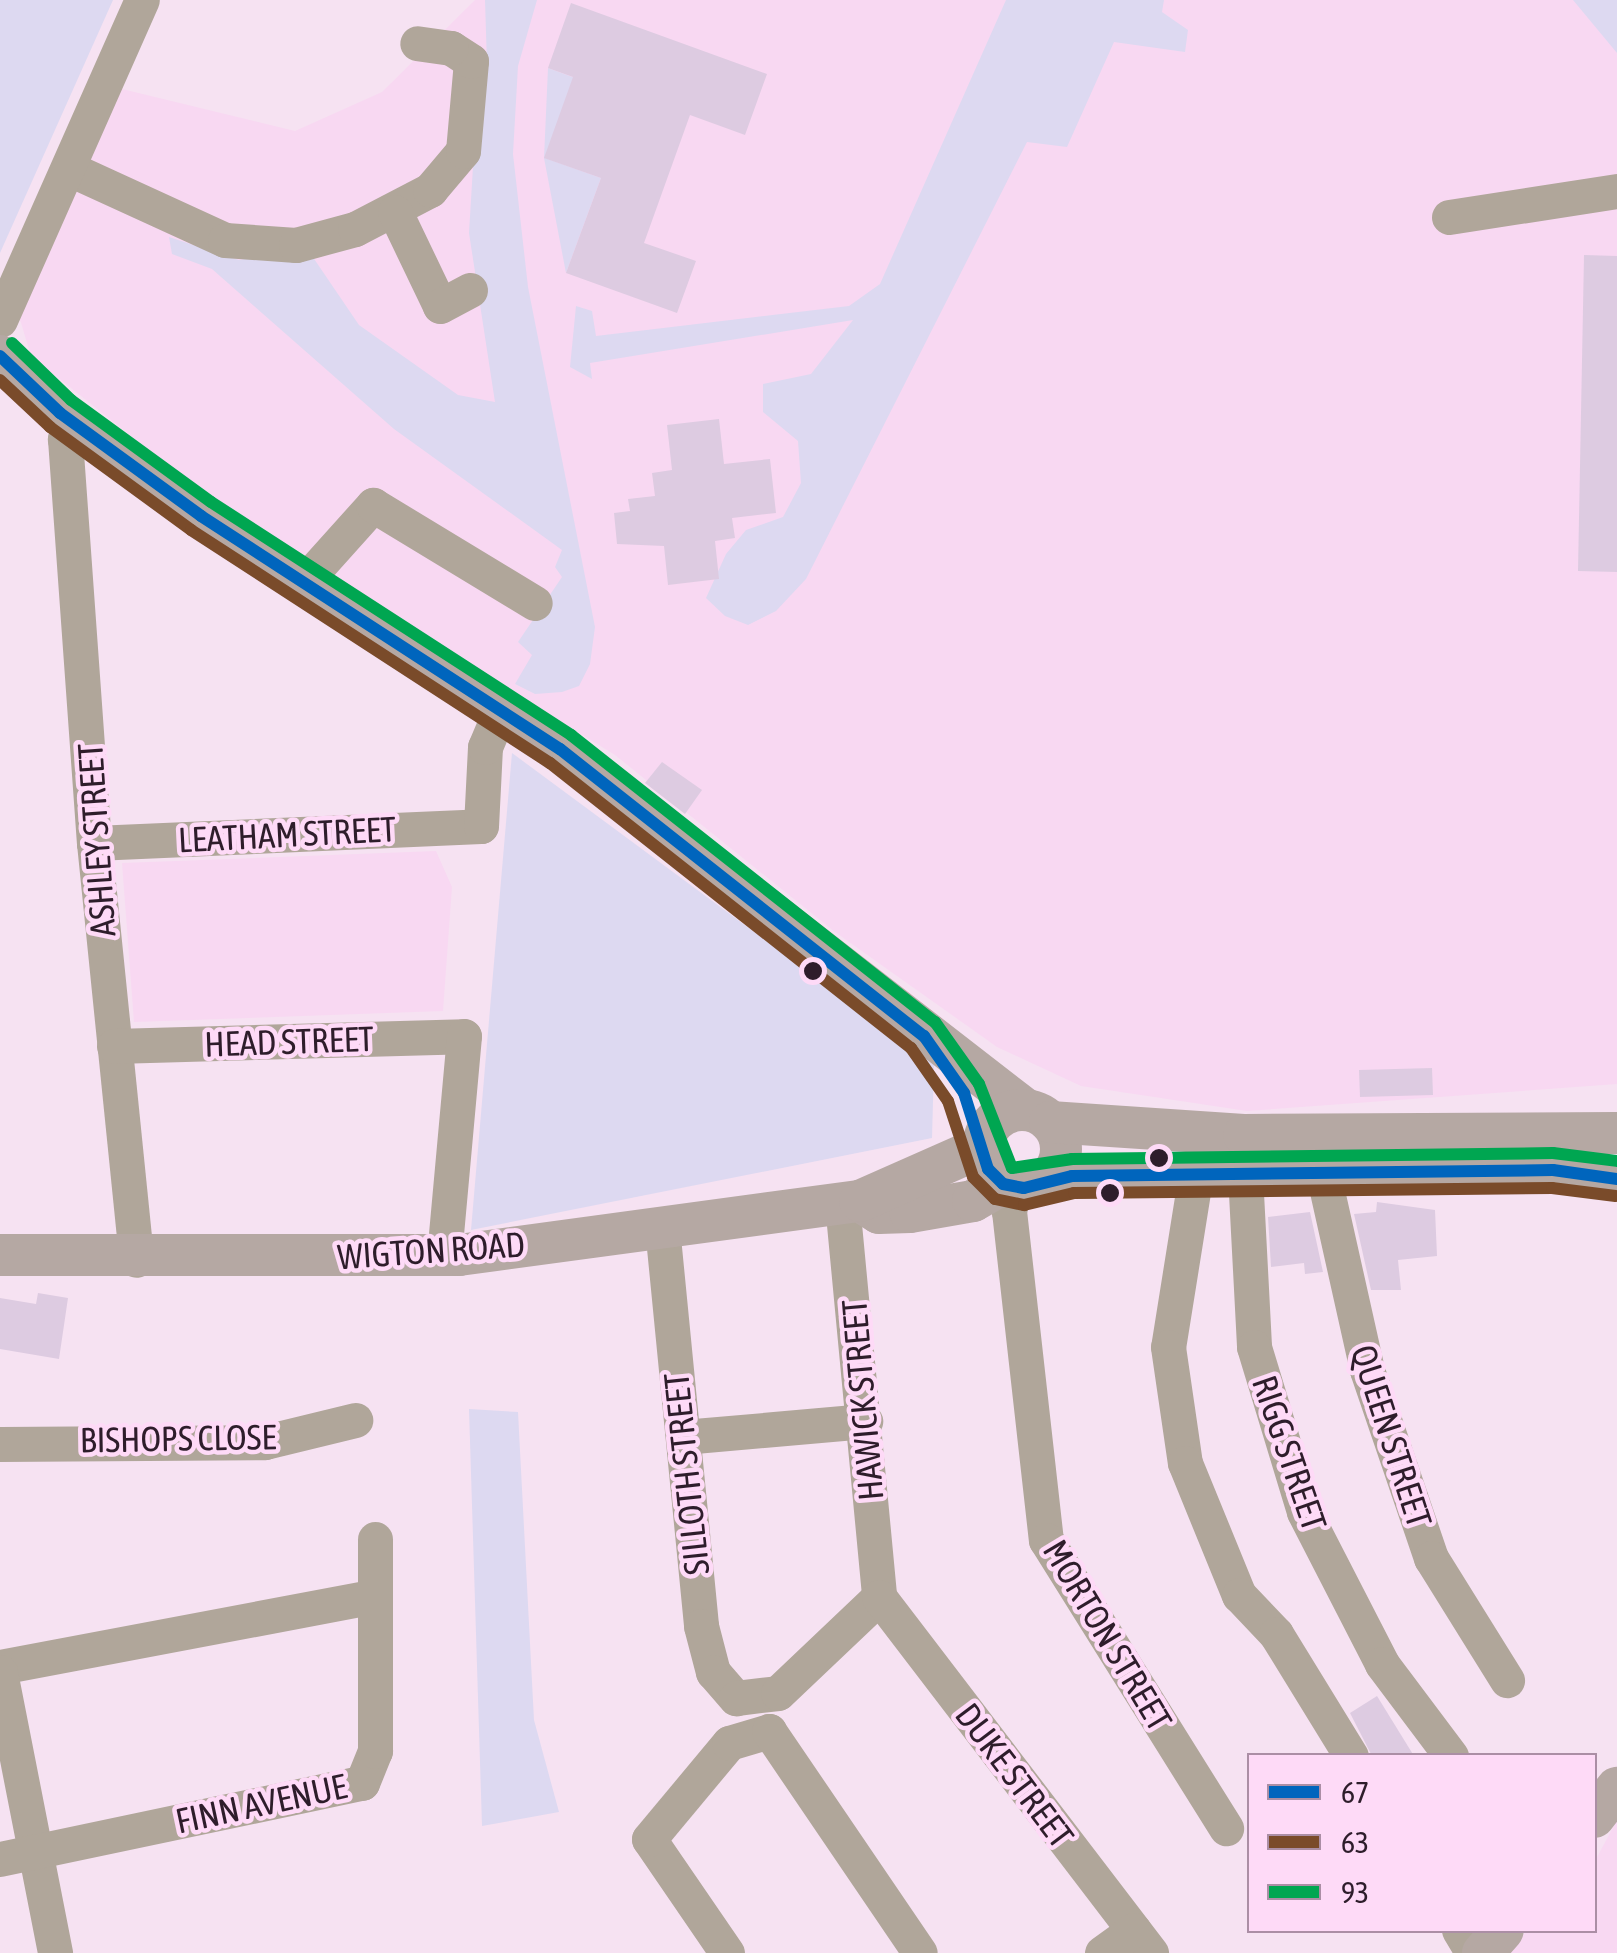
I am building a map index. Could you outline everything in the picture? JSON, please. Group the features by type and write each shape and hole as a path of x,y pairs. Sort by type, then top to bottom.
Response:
{"main road":[{"path":"0,356 70,420 303,583 560,749 924,1036 1038,1116 1060,1156 1022,1183"},
{"path":"924,1036 964,1092 988,1169 1022,1183 1196,1173 1572,1173 1617,1179"},
{"path":"983,1144 1004,1114 1244,1135 1617,1133"},
{"name":"WIGTON ROAD","path":"0,1255 136,1260 444,1255 851,1202 983,1144"},
{"path":"1572,1173 1617,1193"},
{"name":"WIGTON ROAD","path":"851,1202 879,1213 910,1212 973,1201 1022,1183"},
{"path":"1597,1813 1617,1788"},
{"path":"1483,1953 1500,1933"}],"street":[{"path":"0,320 72,170 142,0"},
{"path":"72,170 225,240 296,245 396,212 455,167 468,133 472,61 451,48 418,42"},
{"path":"1449,217 1617,191"},
{"path":"396,212 440,306 470,290"},
{"name":"ASHLEY STREET","path":"70,420 65,440 94,843 136,1260"},
{"path":"303,583 373,505 534,603"},
{"name":"LEATHAM STREET","path":"94,843 480,826 484,747 501,709"},
{"name":"HEAD STREET","path":"114,1046 464,1036 444,1255"},
{"path":"1196,1173 1168,1348 1185,1463 1240,1594 1276,1634 1349,1753"},
{"name":"QUEEN STREET","path":"1323,1173 1367,1370 1431,1558 1507,1680"},
{"name":"RIGG STREET","path":"1246,1174 1254,1347 1304,1512 1382,1664 1449,1753"},
{"name":"MORTON STREET","path":"1022,1183 1009,1211 1046,1540 1226,1828"},
{"name":"HAWICK STREET","path":"851,1202 853,1305 866,1422 878,1598"},
{"name":"SILLOTH STREET","path":"662,1226 705,1642 712,1672 736,1698 750,1700"},
{"name":"BISHOPS CLOSE","path":"0,1444 266,1442 355,1420"},
{"path":"683,1437 866,1422"},
{"name":"FINN AVENUE","path":"36,1850 362,1783 375,1751 374,1539"},
{"path":"54,1953 0,1670 372,1598"},
{"path":"878,1598 793,1683 750,1700 756,1733 920,1953"},
{"name":"DUKE STREET","path":"878,1598 1142,1942"},
{"path":"727,1953 649,1839 756,1733"},
{"path":"0,1858 36,1850"},
{"path":"1102,1953 1142,1942"}],"shaded area":[{"path":"0,0 113,0 0,253"},
{"path":"475,0 1617,0 1617,1084 1247,1111 1081,1086 997,1047 835,932 615,755 241,524 31,356 18,313 122,89 295,131 382,92"},
{"path":"485,0 537,0 518,66 513,154 528,287 595,627 590,664 579,686 562,692 535,694 515,684 532,655 518,642 562,577 555,567 562,550 394,429 212,269 172,254 169,237 239,260 306,247 359,325 458,395 495,402 469,233 477,100 487,65"},
{"path":"1006,0 1164,0 1162,12 1188,30 1185,52 1114,42 1067,147 1027,142 806,579 776,611 748,625 725,616 706,598 726,554 746,530 783,517 801,483 798,441 763,412 763,384 811,374 853,320 590,363 592,379 570,367 576,306 592,311 596,336 849,306 880,284"},
{"path":"1573,0 1617,0 1617,53"},
{"path":"548,68 624,96 545,158 601,178 566,273 544,158"},
{"path":"512,753 934,1065 932,1138 471,1230"},
{"path":"436,851 452,887 443,1011 134,1022 122,863"},
{"path":"469,1409 518,1412 534,1720 559,1812 482,1826"},
{"path":"1617,1820 1617,1953 1505,1953 1525,1933 1597,1933 1597,1857"}],"building":[{"path":"571,3 767,74 745,135 690,115 644,243 696,261 677,313 566,273 601,178 544,158 573,77 548,68"},
{"path":"1584,255 1617,256 1617,572 1578,571"},
{"path":"719,419 724,464 770,459 776,513 732,518 735,538 715,541 719,579 668,585 664,546 617,544 614,513 630,511 628,499 655,496 652,473 672,470 667,425"},
{"path":"662,762 702,790 685,814 645,783"},
{"path":"1432,1068 1433,1095 1360,1097 1359,1070"},
{"path":"1377,1202 1435,1210 1437,1256 1398,1260 1401,1290 1371,1290 1354,1214 1376,1212"},
{"path":"1310,1212 1323,1272 1305,1274 1304,1263 1271,1267 1268,1217"},
{"path":"38,1293 68,1298 59,1359 0,1349 0,1298 36,1304"},
{"path":"1377,1696 1412,1753 1370,1753 1350,1713"}],"transit line":[{"name":"93","path":"12,343 71,400 211,502 571,735 935,1022 979,1084 1012,1168 1072,1159 1553,1153 1617,1161"},
{"name":"67","path":"0,356 60,413 201,516 560,749 924,1036 964,1093 988,1169 1003,1184 1024,1188 1072,1176 1553,1170 1617,1179"},
{"name":"63","path":"0,380 50,427 191,530 550,763 911,1048 948,1101 973,1177 995,1199 1024,1205 1074,1193 1552,1188 1615,1196"}]}
